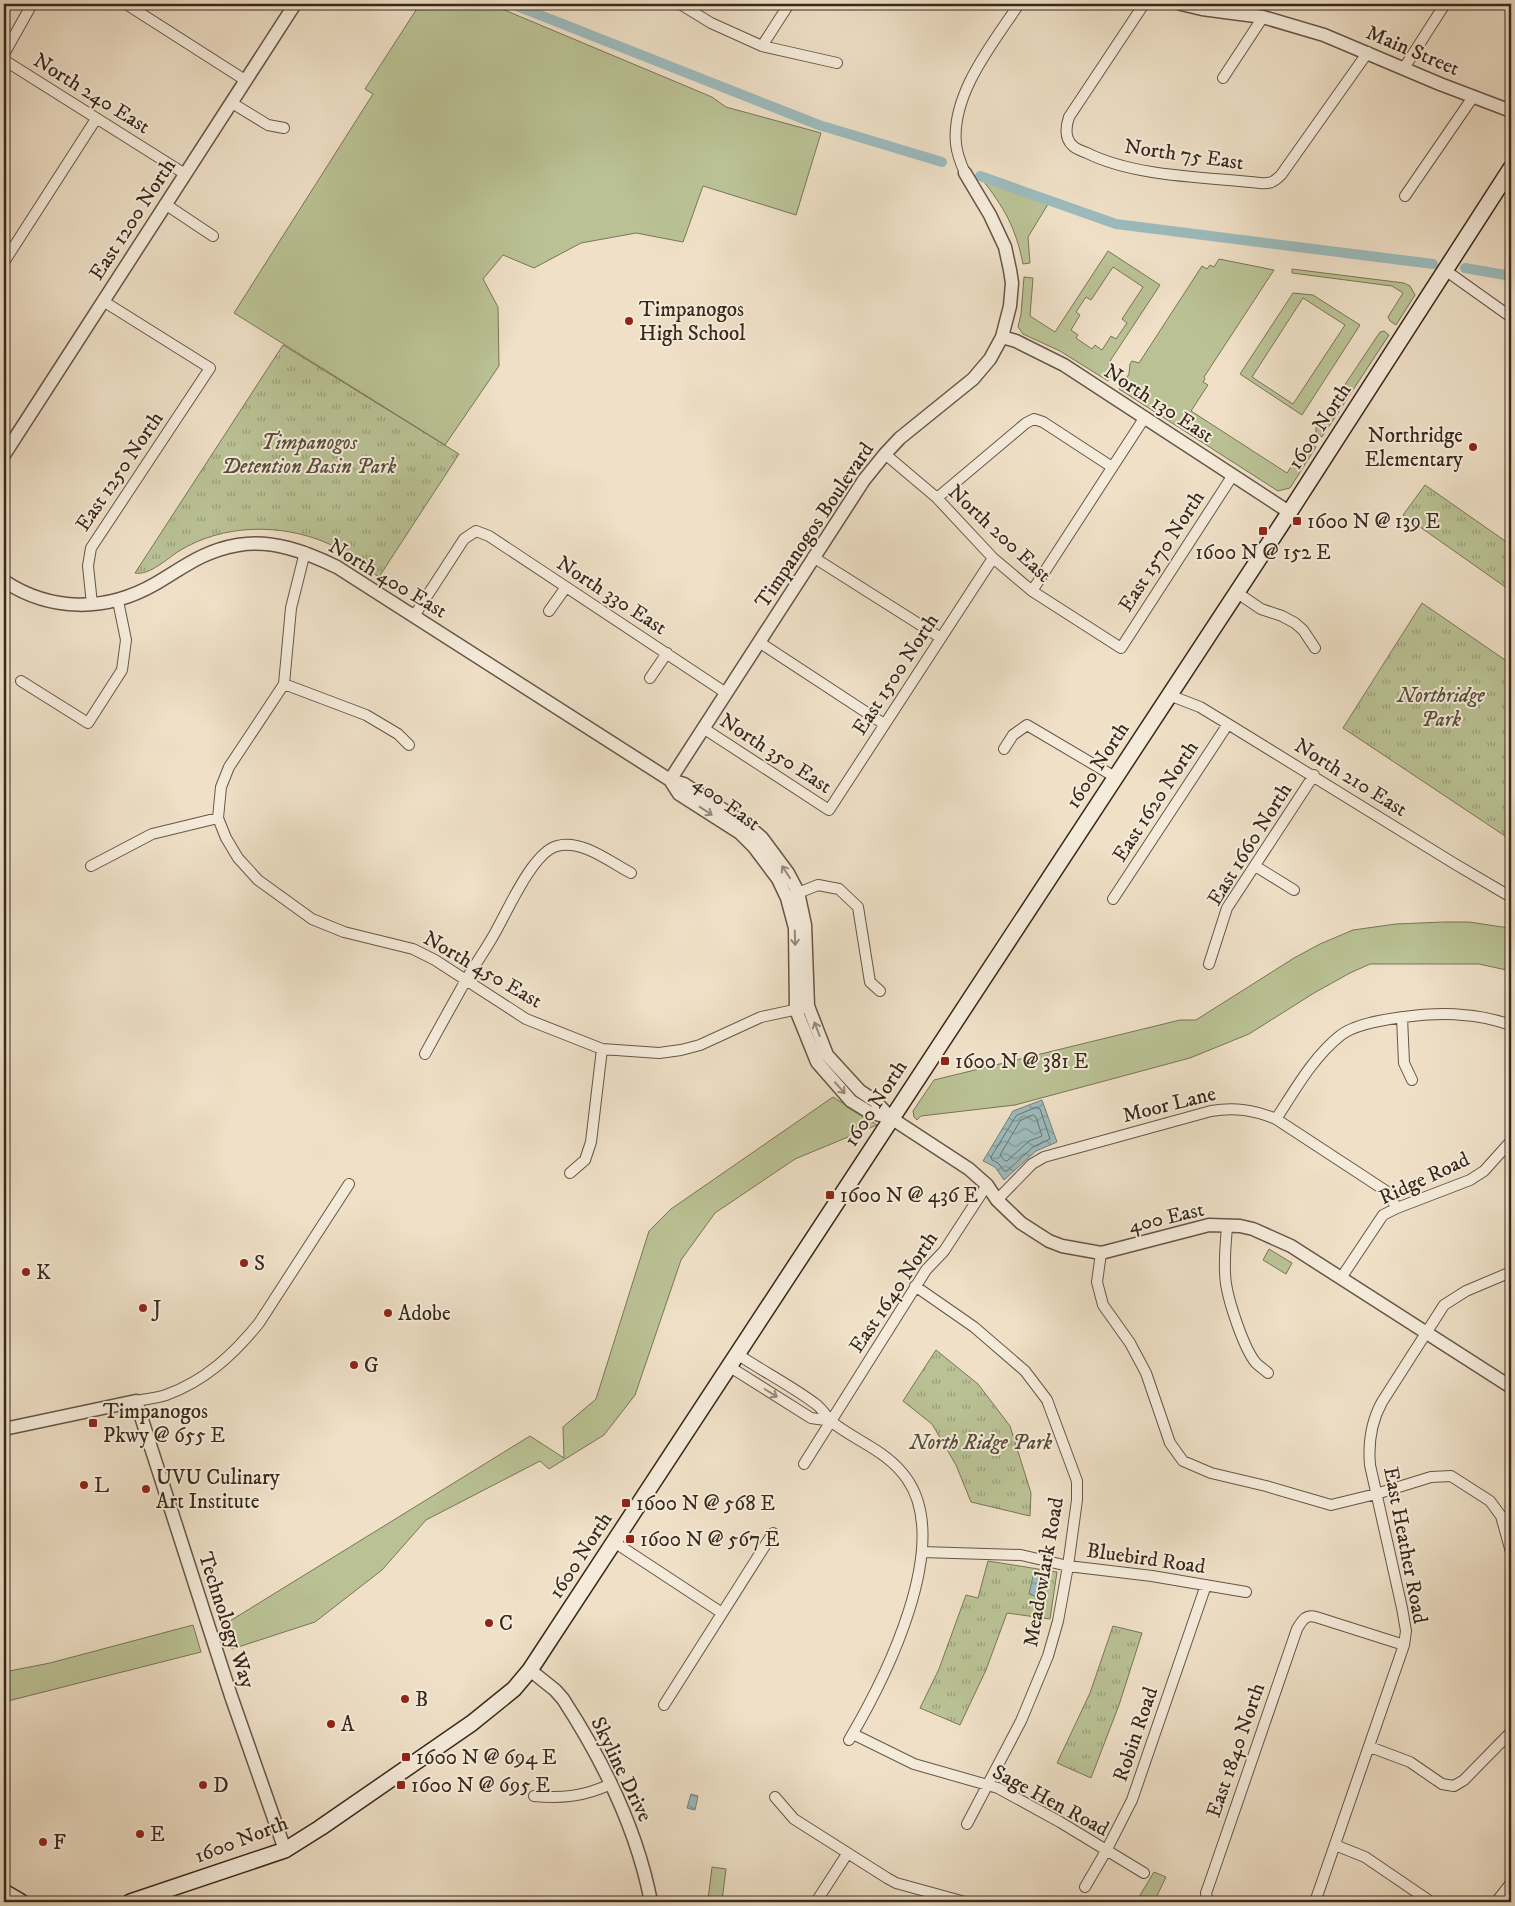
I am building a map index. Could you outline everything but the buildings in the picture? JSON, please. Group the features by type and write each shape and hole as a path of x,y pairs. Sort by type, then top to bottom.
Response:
{"main road":[{"name":"1600 North","path":"130,1902 285,1850 472,1723 514,1689 530,1670 1289,512 1511,168"},
{"path":"4,1892 21,1902"}],"street":[{"path":"4,54 32,4"},
{"path":"126,4 245,80"},
{"name":"East 1200 North","path":"4,456 295,4"},
{"path":"680,4 711,23 762,46 837,64"},
{"path":"762,46 789,4"},
{"path":"965,173 956,145 958,112 964,92 1019,4"},
{"name":"North 75 East","path":"1144,4 1069,117 1066,126 1067,135 1073,146 1096,157 1140,170 1269,184 1276,181 1368,52"},
{"name":"Main Street","path":"1181,4 1214,7 1324,34 1473,97 1511,111"},
{"path":"1404,68 1445,4"},
{"path":"1223,78 1262,18"},
{"name":"North 240 East","path":"4,60 185,174"},
{"path":"1406,196 1473,97"},
{"path":"232,103 268,125 284,128"},
{"path":"4,262 96,119"},
{"name":"Timpanogos Boulevard","path":"670,780 864,480 885,454 917,424 956,395 973,379 990,359 1002,337 1010,306 1012,283 1009,262 1005,247 990,215 965,173"},
{"path":"165,204 213,236"},
{"path":"1445,270 1511,317"},
{"name":"East 1250 North","path":"92,604 88,566 91,548 210,368 103,302"},
{"name":"North 130 East","path":"1002,337 1016,341 1064,365 1289,512"},
{"path":"1032,591 1144,417"},
{"path":"937,498 1026,423 1034,419 1043,422 1112,467"},
{"name":"North 200 East","path":"885,454 937,498 993,558 1032,591 1121,648"},
{"name":"East 1570 North","path":"1121,648 1233,475"},
{"name":"North 330 East","path":"414,616 464,539 476,531 489,536 726,693"},
{"name":"North 400 East","path":"4,581 22,592 52,602 75,605 92,604 118,601 156,584 197,558 216,550 239,545 271,544 305,552 337,567 670,780"},
{"path":"305,552 291,608 284,684 366,715 398,734 410,745"},
{"path":"813,557 941,638"},
{"name":"East 1500 North","path":"829,810 993,558"},
{"path":"550,611 566,587"},
{"path":"1236,592 1261,609 1282,616 1295,623 1303,630 1315,648"},
{"path":"21,680 88,723 122,670 126,640 118,601"},
{"path":"759,642 884,724"},
{"path":"650,678 666,653"},
{"name":"North 450 East","path":"284,684 229,767 221,787 218,818 226,838 238,858 258,880 312,920 344,932 414,949 435,960 526,1019 602,1049 659,1053 681,1050 700,1045 761,1017 802,1008"},
{"name":"North 210 East","path":"1169,695 1200,707 1511,897"},
{"path":"1004,749 1013,735 1028,724 1115,777"},
{"name":"East 1620 North","path":"1113,899 1228,724"},
{"name":"North 350 East","path":"703,728 829,810"},
{"name":"East 1660 North","path":"1210,964 1227,908 1314,775"},
{"name":"400 East","path":"670,780 684,784 748,826 762,838 788,873 793,895 805,925 802,1008 827,1055 860,1091 875,1101 891,1118 969,1169 987,1185 998,1200 1021,1224 1049,1241 1076,1249 1101,1253 1209,1225 1227,1225 1252,1229 1279,1240 1511,1387"},
{"path":"91,866 152,834 218,818"},
{"path":"425,1054 466,980 496,932 519,887 544,854 555,846 568,844 580,846 631,874"},
{"path":"1255,866 1294,890"},
{"path":"793,895 818,885 838,889 858,907 870,982 880,991"},
{"path":"1276,1119 1318,1056 1342,1034 1369,1022 1402,1017 1460,1014 1511,1025"},
{"path":"1402,1017 1404,1063 1412,1080"},
{"path":"570,1173 585,1160 591,1142 602,1049"},
{"name":"Moor Lane","path":"998,1200 1032,1164 1054,1153 1226,1109 1250,1110 1276,1119 1386,1191 1397,1208"},
{"name":"Ridge Road","path":"1341,1278 1383,1215 1470,1180 1484,1171 1511,1141"},
{"path":"4,1426 165,1395 196,1382 217,1367 260,1323 349,1184"},
{"name":"East 1640 North","path":"804,1464 915,1286 926,1270 944,1251 987,1185"},
{"path":"1227,1225 1226,1284 1230,1301 1249,1352 1256,1363 1268,1373"},
{"path":"1101,1253 1097,1282 1103,1305 1130,1343 1146,1373 1170,1442 1183,1460 1211,1473 1266,1486 1331,1505 1376,1494 1431,1477 1451,1476 1490,1501 1502,1516 1511,1552"},
{"name":"East Heather Road","path":"1315,1902 1370,1747 1404,1645 1406,1631 1376,1494 1369,1453 1370,1431 1376,1413 1444,1305 1455,1297 1511,1272"},
{"name":"Meadowlark Road","path":"915,1286 970,1323 1025,1371 1047,1400 1077,1481 1077,1500 1068,1566 1058,1621 1048,1656 1023,1715 967,1824"},
{"path":"734,1361 811,1418 832,1421"},
{"path":"734,1361 816,1404 832,1421 886,1456 907,1479 917,1497 922,1515 922,1552"},
{"name":"Technology Way","path":"136,1401 231,1696 285,1850"},
{"path":"664,1705 773,1533"},
{"path":"614,1542 722,1613"},
{"name":"Bluebird Road","path":"922,1552 1021,1555 1068,1566 1152,1576 1246,1592"},
{"name":"Sage Hen Road","path":"922,1552 919,1574 900,1637 886,1671 851,1737 914,1764 988,1784 1060,1822 1144,1873"},
{"name":"Robin Road","path":"1085,1887 1132,1800 1206,1585"},
{"name":"East 1840 North","path":"1208,1901 1206,1893 1297,1629 1303,1619 1308,1616 1316,1617 1404,1645"},
{"name":"Skyline Drive","path":"530,1670 563,1699 612,1784 632,1830 651,1902"},
{"path":"1370,1747 1410,1762 1442,1784 1452,1786 1464,1780 1511,1732"},
{"path":"534,1796 553,1798 579,1796 612,1784"},
{"path":"775,1797 794,1819 896,1883 945,1899 965,1902"},
{"path":"1335,1845 1365,1857 1431,1902"},
{"path":"816,1902 847,1854"},
{"path":"1496,1902 1511,1884"}],"green space":[{"path":"420,4 490,4 712,97 726,107 821,133 796,215 703,186 683,242 636,233 581,243 534,268 503,255 483,279 498,307 499,366 445,445 234,313 373,94 365,89"},
{"path":"981,178 1048,204 1028,237 1030,263 1023,264 1017,239 1008,218"},
{"path":"1108,251 1160,285 1108,364 1115,370 1108,381 1060,351 1023,334 1018,327 1024,277 1033,278 1030,316 1055,332","holes":["1113,267 1143,287 1122,319 1127,323 1116,339 1111,336 1102,350 1095,345 1092,349 1076,338 1078,335 1071,330 1080,315 1076,312 1086,297 1091,300"]},
{"path":"1219,259 1274,270 1204,377 1203,382 1208,385 1191,411 1287,473 1306,444 1310,443 1316,447 1290,488 1278,491 1119,389 1129,374 1132,361 1139,363 1202,266 1207,269 1210,265 1214,267"},
{"path":"1292,269 1404,283 1410,286 1415,295 1396,325 1388,317 1403,293 1392,286 1292,273"},
{"path":"1293,293 1313,295 1360,325 1302,415 1240,374","holes":["1303,298 1345,325 1293,404 1252,377"]},
{"path":"1384,331 1389,335 1322,437 1316,433 1316,428 1380,332"},
{"name":"Timpanogos Detention Basin Park","path":"283,345 459,454 379,577 334,546 309,536 290,532 252,529 233,531 196,542 152,569 146,572 135,573"},
{"path":"1425,485 1511,545 1511,591 1403,515"},
{"name":"Northridge Park","path":"1422,603 1511,664 1511,840 1343,728"},
{"path":"1469,922 1509,928 1511,925 1511,971 1479,964 1370,964 1314,993 1249,1034 1190,1058 1015,1105 921,1116 917,1120 914,1117 913,1111 934,1080 1180,1020 1196,1020 1294,958 1320,944 1353,930 1396,924"},
{"path":"833,1097 877,1125 795,1159 715,1213 681,1260 635,1395 604,1435 549,1469 540,1461 426,1520 382,1570 315,1622 232,1649 225,1624 530,1436 564,1458 563,1427 596,1399 649,1231 671,1209"},
{"path":"1269,1249 1292,1263 1286,1274 1263,1260"},
{"name":"North Ridge Park","path":"936,1350 978,1384 1010,1426 1031,1493 1030,1516 971,1502 956,1465 932,1424 903,1401"},
{"path":"988,1561 1057,1572 1050,1619 1007,1613 986,1670 960,1725 920,1708 939,1669 966,1595 978,1598"},
{"path":"193,1625 201,1652 4,1702 4,1672 50,1663"},
{"path":"1113,1626 1142,1633 1119,1705 1091,1778 1057,1763 1090,1693"},
{"path":"712,1867 726,1869 722,1901 708,1899"},
{"path":"1154,1872 1166,1877 1154,1902 1136,1902"}],"water":[{"path":"1042,1100 1057,1142 1036,1151 1004,1180 995,1167 983,1161 1013,1111"},
{"path":"1034,1572 1044,1574 1038,1597 1029,1594"},
{"path":"691,1794 698,1796 695,1810 687,1808"}],"waterway":[{"path":"512,4 819,125 942,162"},
{"path":"980,176 1116,224 1433,264"},
{"path":"1465,268 1511,276"}],"place":[{"name":"Timpanogos High School","path":"629,321"},
{"name":"Northridge Elementary","path":"1473,447"},
{"name":"1600 N @ 139 E","path":"1297,521"},
{"name":"1600 N @ 152 E","path":"1263,531"},
{"name":"1600 N @ 381 E","path":"945,1061"},
{"name":"1600 N @ 436 E","path":"830,1195"},
{"name":"S","path":"244,1263"},
{"name":"K","path":"26,1272"},
{"name":"J","path":"143,1308"},
{"name":"Adobe","path":"388,1313"},
{"name":"G","path":"354,1365"},
{"name":"Timpanogos Pkwy @ 655 E","path":"93,1423"},
{"name":"L","path":"84,1485"},
{"name":"UVU Culinary Art Institute","path":"146,1489"},
{"name":"1600 N @ 568 E","path":"626,1503"},
{"name":"1600 N @ 567 E","path":"630,1539"},
{"name":"C","path":"489,1623"},
{"name":"B","path":"405,1699"},
{"name":"A","path":"331,1724"},
{"name":"1600 N @ 694 E","path":"406,1757"},
{"name":"D","path":"203,1785"},
{"name":"1600 N @ 695 E","path":"401,1785"},
{"name":"E","path":"140,1834"},
{"name":"F","path":"43,1842"}]}
